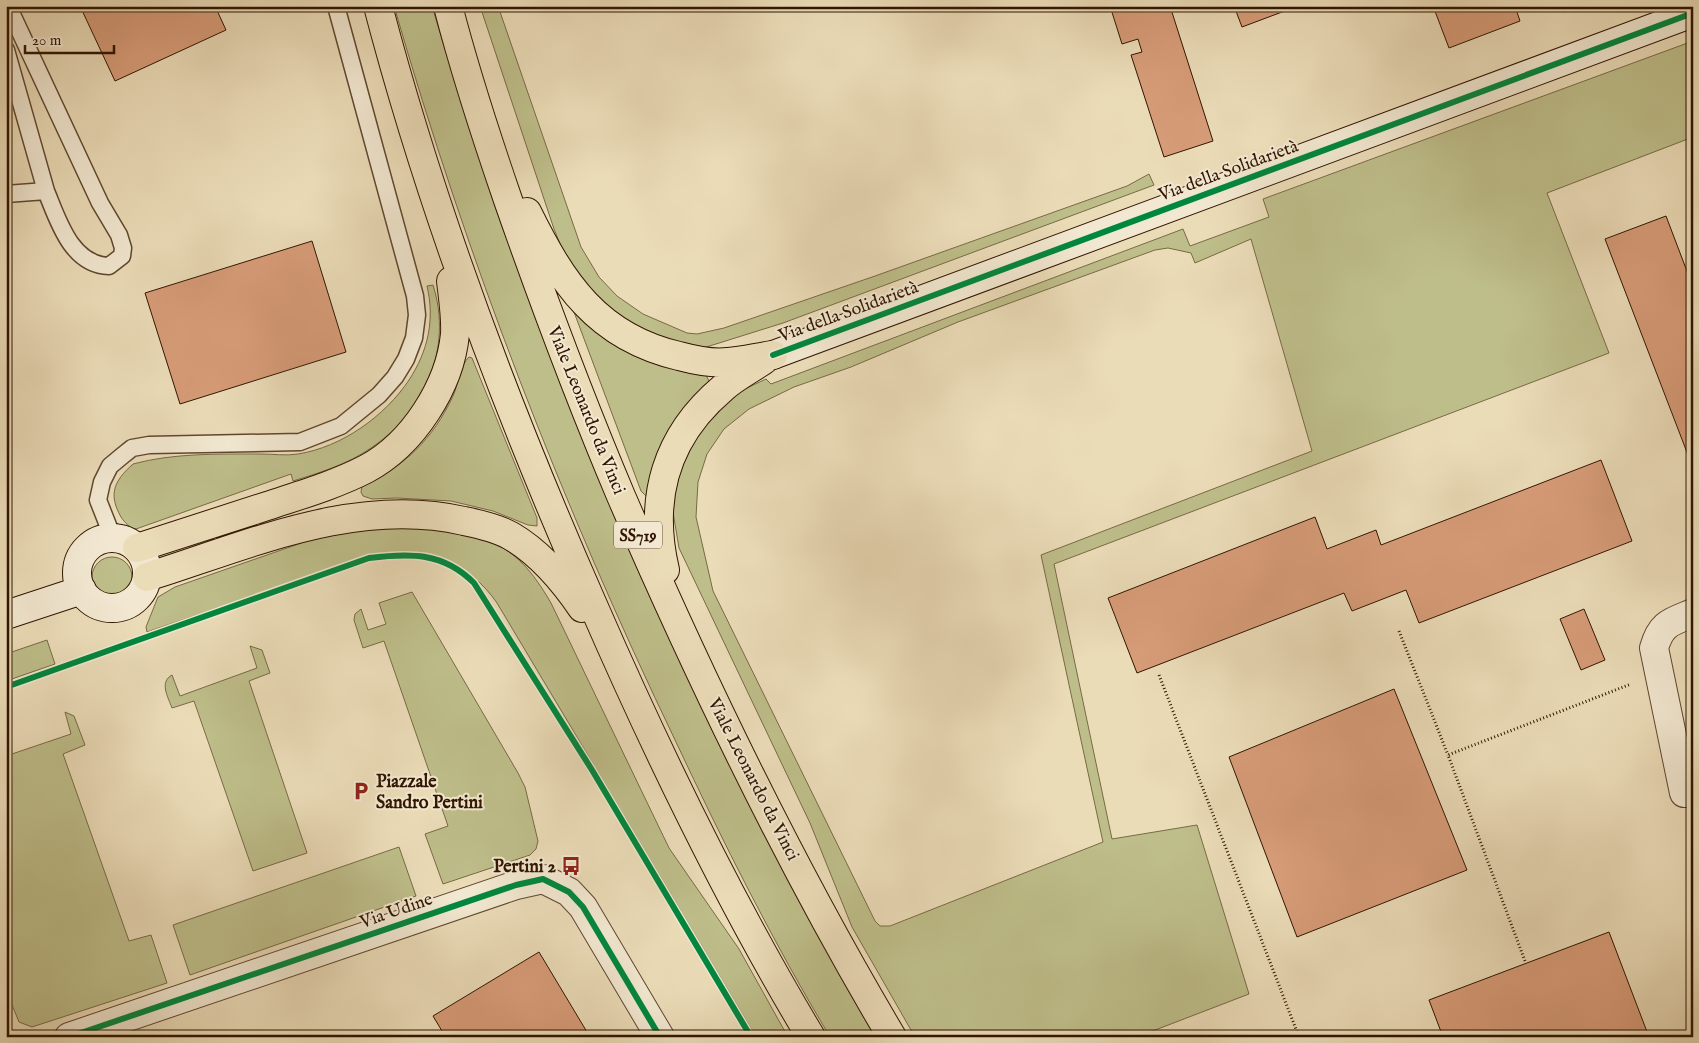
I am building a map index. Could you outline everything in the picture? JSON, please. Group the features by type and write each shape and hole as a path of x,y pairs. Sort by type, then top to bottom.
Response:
{"highway":[{"path":"378,6 436,201 474,317 544,495 620,666 695,824 740,911 811,1037"},
{"name":"Viale Leonardo da Vinci","path":"448,6 482,125 558,340 595,434 677,622 735,744 854,974 892,1037"},
{"path":"482,125 560,274 583,302 604,321 627,337 650,348 697,360 726,363 773,355"},
{"path":"125,543 335,484 368,468 392,450 412,430 442,384 450,361 455,333 451,281 436,201"},
{"path":"677,622 662,557 658,530 660,495 670,461 683,434 704,405 724,387 773,355"},
{"path":"147,577 305,527 342,519 385,513 450,518 485,525 509,535 530,549 554,572 574,596 620,666"}],"street":[{"name":"Via della Solidarietà","path":"773,355 1693,13"},
{"path":"98,542 125,543 147,566 147,577 140,595 124,606 115,608 96,604 82,590 77,570 85,551 98,542"},
{"path":"6,615 82,590"},
{"path":"1693,613 1665,624 1657,636 1654,648 1657,673 1684,793 1693,793"},
{"name":"Via Udine","path":"69,1037 516,885 543,879 569,892 583,908 660,1037"}],"lane":[{"path":"6,50 46,191 61,228 72,245 87,260 109,266 117,262 122,256 123,248 119,235 100,203 8,6"},
{"path":"125,543 98,500 102,482 110,466 132,448 211,442 285,444 318,436 341,426 380,395 395,377 414,338 417,315 416,296 336,6"},
{"path":"6,194 46,191"}],"path":[{"path":"1399,631 1448,755 1525,961"},
{"path":"1448,755 1657,673"},
{"path":"1159,675 1299,1037"}],"green space":[{"path":"394,6 432,6 470,128 533,309 618,523 664,628 713,732 819,937 875,1037 830,1037 730,854 634,653 556,472 485,288 422,101"},
{"path":"480,6 498,6 581,247 599,277 617,296 643,314 687,333 697,334 724,328 1127,186 1149,174 1154,185 783,323 700,349 644,334 590,296 563,251 554,229"},
{"path":"1693,41 1693,137 1547,193 1609,353 1054,564 1112,839 1197,825 1249,994 1137,1037 915,1037 852,927 810,823 679,548 672,506 686,444 730,396 766,379 771,384 1183,229 1190,246 1269,217 1263,199","holes":["1251,239 1312,451 1041,555 1103,842 890,926 880,926 875,921 713,591 696,517 698,482 707,454 724,429 749,409 794,387 851,367 958,322 1155,250 1168,248 1191,253 1195,263"]},
{"path":"433,285 438,309 439,332 436,355 430,377 420,397 406,416 390,433 371,448 353,459 293,481 291,474 136,529 126,523 117,509 114,495 117,482 133,464 148,460 196,455 298,454 331,445 361,428 388,406 416,369 425,346 430,323 427,286"},
{"path":"571,304 705,373 709,381 651,494 646,496 641,491"},
{"path":"469,357 472,358 537,518 537,526 528,525 493,511 451,501 397,498 372,499 363,496 361,492 362,486 404,461 436,426 453,396 463,365"},
{"path":"411,527 458,533 494,543 509,552 523,564 537,581 551,603 669,848 739,949 788,1037 756,1037 497,603 472,576 458,567 427,557 392,554 373,555 147,632 146,627 158,597 175,587 310,540 357,530"},
{"path":"112,557 126,563 132,577 126,591 112,597 98,591 92,577 98,563"},
{"path":"412,592 518,773 525,787 538,841 536,849 530,855 443,884 425,834 448,826 384,641 363,648 354,620 355,614 361,609 368,630 386,624 379,603"},
{"path":"47,640 55,664 6,681 6,654"},
{"path":"250,646 262,650 270,673 249,681 307,853 253,871 194,701 172,708 165,686 168,678 172,675 180,696 257,668"},
{"path":"65,712 74,716 85,745 63,754 129,941 151,935 167,983 32,1027 19,1022 6,990 6,756 71,734"},
{"path":"399,847 416,896 190,975 173,925"}],"building":[{"path":"80,6 215,6 226,30 115,81"},
{"path":"1110,6 1170,6 1213,141 1164,157 1131,55 1142,52 1138,39 1122,44"},
{"path":"1234,6 1298,6 1242,27"},
{"path":"1433,6 1515,6 1520,21 1449,48"},
{"path":"1561,6 1579,6 1563,12"},
{"path":"1666,216 1693,287 1693,468 1605,239"},
{"path":"312,241 346,352 180,404 145,293"},
{"path":"1601,460 1632,541 1419,623 1406,590 1352,611 1344,593 1137,673 1108,598 1315,517 1327,549 1376,530 1381,545"},
{"path":"1584,609 1605,660 1581,670 1560,619"},
{"path":"1394,689 1467,870 1297,937 1229,757"},
{"path":"1609,932 1649,1037 1443,1037 1429,1000"},
{"path":"539,952 590,1037 443,1037 445,1036 433,1016"}],"cycle path":[{"path":"773,355 1693,13"},
{"path":"6,687 369,558 398,555 425,557 450,565 474,583 592,770 751,1037"},
{"path":"69,1037 516,885 543,879 569,892 583,907 660,1037"}],"place":[{"name":"Piazzale Sandro Pertini","path":"361,791"},
{"name":"Pertini 2","path":"571,866"}]}
